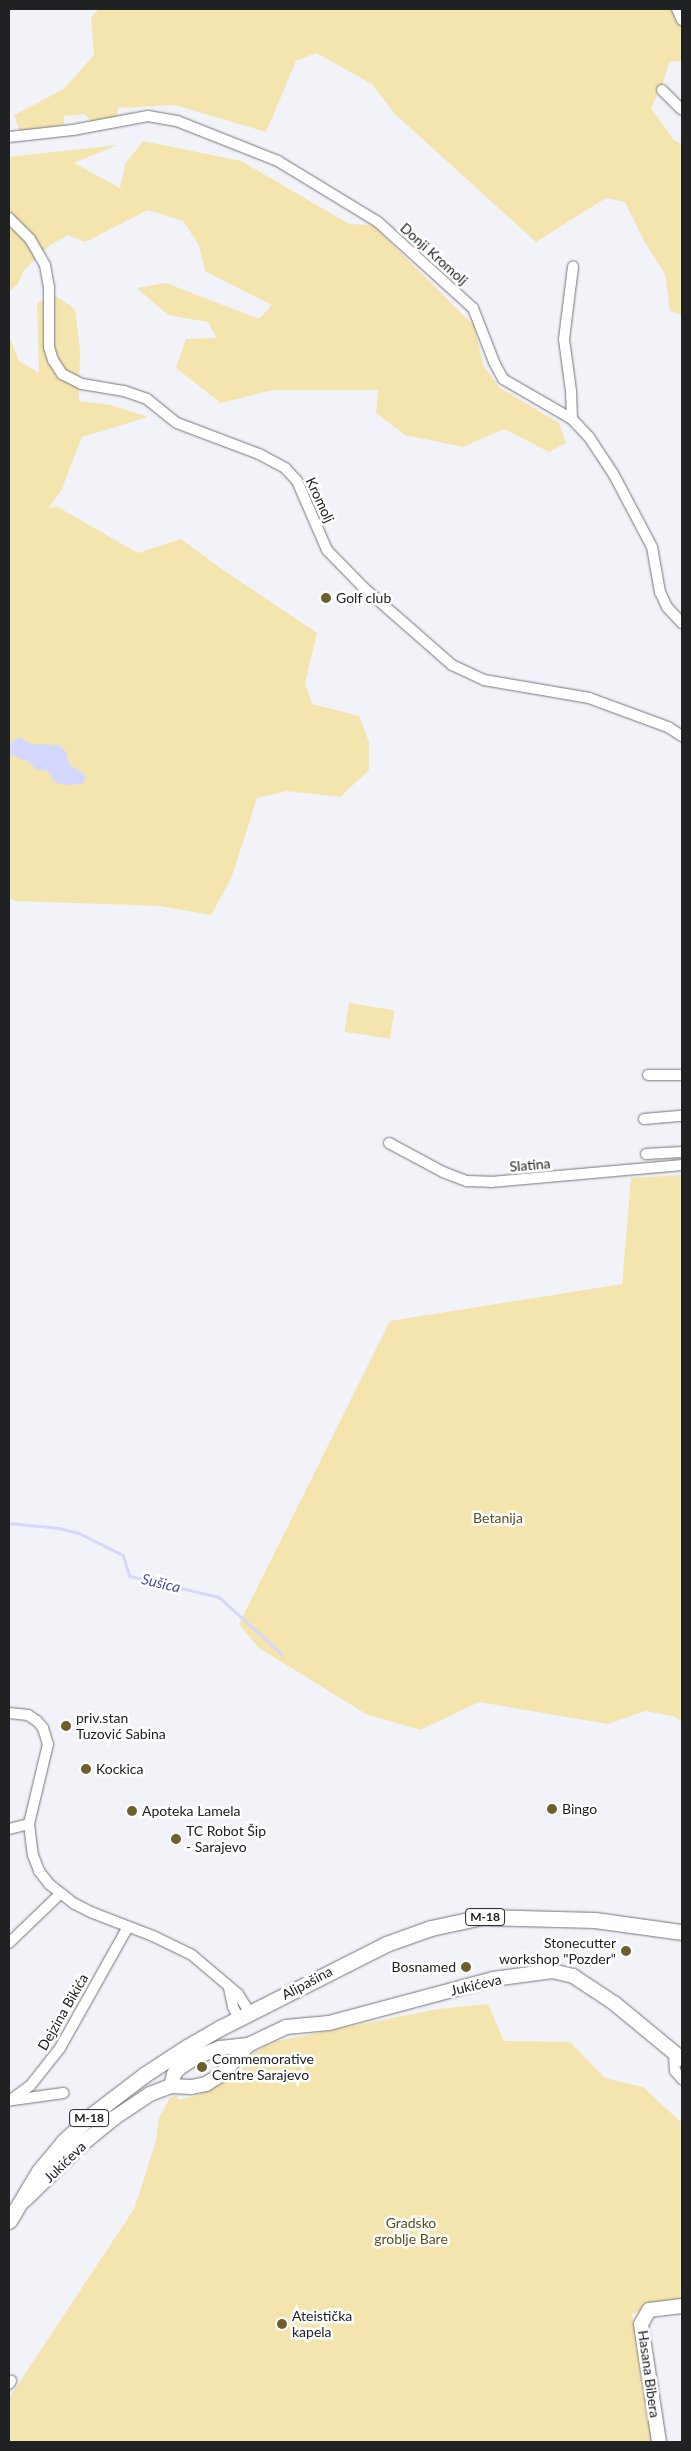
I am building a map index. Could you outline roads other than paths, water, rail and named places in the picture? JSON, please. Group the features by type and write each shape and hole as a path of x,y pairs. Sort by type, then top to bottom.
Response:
{"main road":[{"name":"Alipašina","path":"11,2217 39,2171 63,2142 93,2114 170,2058 244,2016 386,1944 431,1928 474,1918 581,1919 682,1932"}],"street":[{"path":"677,9 682,20"},
{"path":"662,90 682,110"},
{"name":"Donji Kromolj","path":"9,137 73,130 148,116 177,121 278,161 378,222 473,308 494,362 503,378 572,419 589,437 614,475 652,547 660,592 667,607 682,623"},
{"name":"Kromolj","path":"9,218 30,239 45,265 49,288 49,347 53,360 62,374 82,384 124,392 147,399 177,423 259,454 285,468 297,481 328,550 363,586 452,665 484,680 589,698 668,727 682,736"},
{"path":"572,419 571,391 564,339 573,267"},
{"path":"648,1075 682,1075"},
{"path":"644,1119 682,1116"},
{"name":"Slatina","path":"388,1143 443,1172 467,1181 491,1182 682,1165"},
{"path":"646,1154 682,1152"},
{"path":"9,1713 28,1715 37,1721 43,1728 48,1744 29,1824 33,1855 39,1871 60,1894 93,1913 192,1955 238,1994 244,2016"},
{"path":"9,1828 29,1824"},
{"path":"9,1943 60,1894"},
{"name":"Dejzina Bikića","path":"9,2101 30,2086 60,2048 128,1927"},
{"name":"Jukićeva","path":"171,2086 174,2074 178,2069 196,2057 220,2048 248,2045 292,2025 329,2023 493,1979 552,1971 573,1976 580,1980 614,2003 678,2056"},
{"name":"Jukićeva","path":"11,2217 81,2145 108,2123 150,2094 171,2086 191,2087 213,2080 222,2074 248,2045"},
{"path":"678,2056 675,2071 682,2079"},
{"path":"9,2101 64,2093"},
{"name":"Hasana Bibera","path":"659,2442 641,2324 650,2310 682,2306"}],"water":[{"path":"19,737 32,744 59,745 66,752 70,765 86,775 83,784 65,785 54,782 48,771 36,769 27,761 9,754 9,744"}],"waterway":[{"name":"Sušica","path":"9,1523 59,1528 79,1533 123,1555 130,1576 219,1597 281,1653"}],"place":[{"name":"Golf club","path":"326,598"},
{"name":"priv.stan Tuzović Sabina","path":"66,1726"},
{"name":"Kockica","path":"86,1769"},
{"name":"Bingo","path":"552,1809"},
{"name":"Apoteka Lamela","path":"132,1811"},
{"name":"TC Robot Šip - Sarajevo","path":"176,1839"},
{"name":"Stonecutter workshop \"Pozder\"","path":"626,1951"},
{"name":"Bosnamed","path":"466,1967"},
{"name":"Commemorative Centre Sarajevo","path":"202,2067"},
{"name":"Ateistička kapela","path":"282,2324"}],"park label":[{"name":"Betanija","path":"498,1518"},
{"name":"Gradsko groblje Bare","path":"411,2232"}]}
